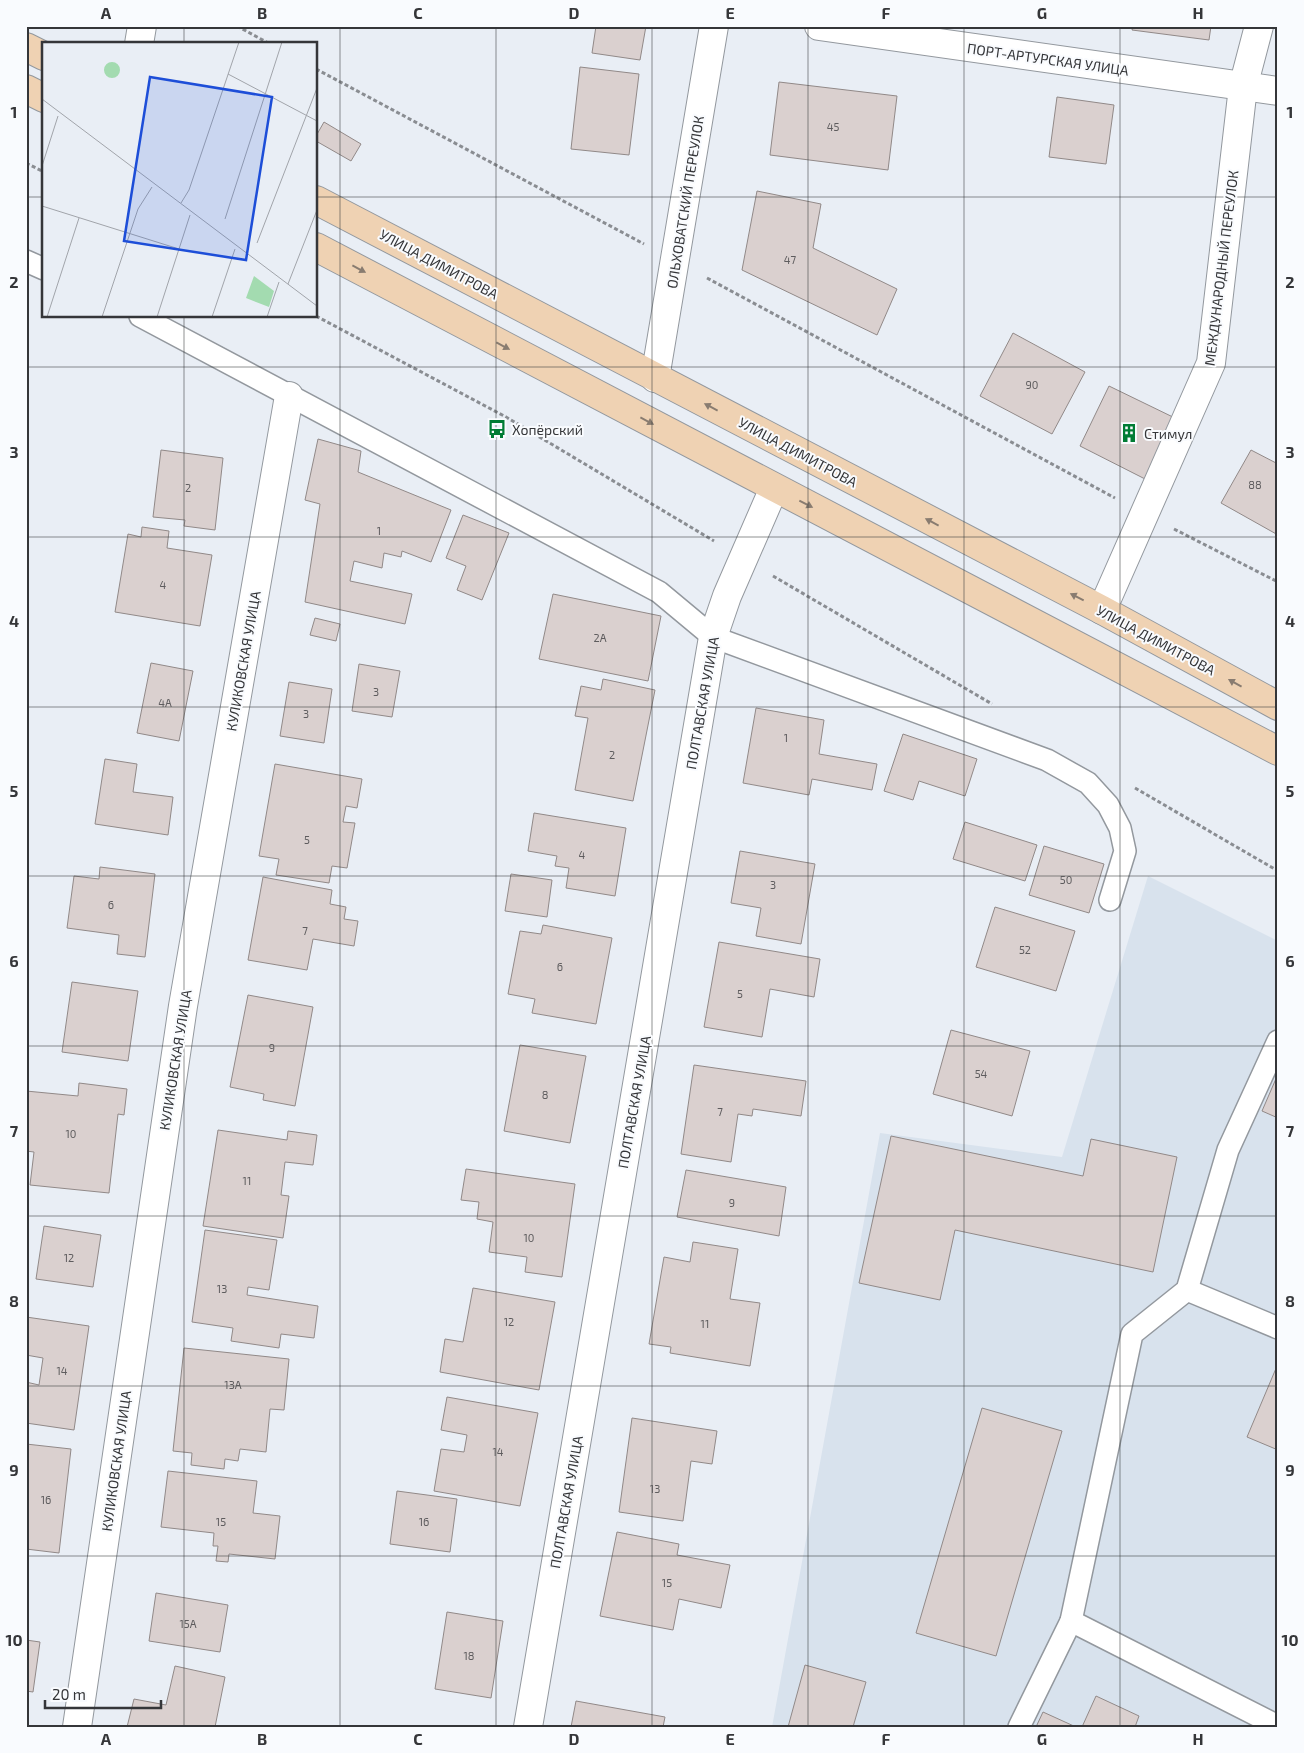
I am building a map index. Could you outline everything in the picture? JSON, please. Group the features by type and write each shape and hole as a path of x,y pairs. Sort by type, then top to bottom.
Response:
{"main road":[{"path":"26,46 42,55"},
{"path":"26,89 42,97"},
{"name":"УЛИЦА ДИМИТРОВА","path":"318,201 1102,610 1278,706"},
{"path":"318,247 1278,751"}],"street":[{"path":"139,42 142,26"},
{"name":"ОЛЬХОВАТСКИЙ ПЕРЕУЛОК","path":"655,378 714,26"},
{"name":"ПОРТ-АРТУРСКАЯ УЛИЦА","path":"819,26 1278,91"},
{"name":"МЕЖДУНАРОДНЫЙ ПЕРЕУЛОК","path":"1102,610 1211,363 1243,87 1258,26"},
{"name":"КУЛИКОВСКАЯ УЛИЦА","path":"77,1727 183,1006 289,396"},
{"name":"ПОЛТАВСКАЯ УЛИЦА","path":"528,1727 713,637 743,558 774,488"}],"lane":[{"path":"26,261 42,268"},
{"path":"144,318 659,592 713,637 1047,760 1088,783 1108,805 1120,828 1125,850 1110,900"},
{"path":"1019,1727 1071,1621 1132,1334 1187,1290 1228,1150 1278,1041"},
{"path":"1187,1290 1278,1328"},
{"path":"1071,1621 1278,1726"}],"path":[{"path":"237,26 266,42"},
{"path":"318,70 1144,514 1278,582"},
{"path":"26,163 42,171"},
{"path":"318,317 506,417 993,705"},
{"path":"1131,786 1278,871"}],"shaded area":[{"path":"1148,876 1278,941 1278,1727 772,1727 880,1133 1062,1157"}],"building":[{"path":"596,26 646,26 640,60 592,53"},
{"path":"1133,26 1211,26 1209,40 1132,30"},
{"path":"580,67 639,74 629,155 571,149"},
{"path":"779,82 897,96 888,170 770,155"},
{"path":"1057,97 1114,105 1106,164 1049,157"},
{"path":"324,122 361,144 351,161 318,142 318,132"},
{"path":"757,191 821,204 813,248 897,289 877,335 742,270"},
{"path":"1013,333 1085,372 1052,434 980,396"},
{"name":"Стимул","path":"1109,386 1179,420 1149,481 1080,446"},
{"path":"318,439 361,451 358,472 451,510 431,562 402,551 401,557 384,553 382,568 354,561 350,581 412,594 405,624 305,602 320,504 305,500"},
{"path":"161,450 223,458 215,530 184,526 185,520 153,517"},
{"path":"1251,450 1278,464 1278,535 1221,503"},
{"path":"463,515 509,533 482,600 457,590 466,566 446,558"},
{"path":"142,527 169,531 167,548 212,555 200,626 115,612 128,534 141,537"},
{"path":"553,594 661,616 648,681 539,659"},
{"path":"315,618 340,624 336,641 310,635"},
{"path":"151,663 193,671 179,741 137,733"},
{"path":"359,664 400,671 392,717 352,711"},
{"path":"603,679 655,690 633,801 575,790 588,718 575,716 581,686 601,690"},
{"path":"289,682 332,689 324,743 280,736"},
{"path":"756,708 824,720 819,754 877,764 872,790 812,779 809,795 743,783"},
{"path":"903,734 977,759 965,796 919,781 913,800 884,791"},
{"path":"105,759 137,764 133,792 173,797 168,835 95,824"},
{"path":"275,764 362,779 357,808 346,806 343,822 355,823 347,868 332,866 329,883 276,875 279,859 259,856"},
{"path":"534,813 626,828 615,896 566,888 569,868 555,866 557,856 528,851"},
{"path":"965,822 1037,845 1025,881 953,859"},
{"path":"1044,846 1104,864 1089,913 1029,895"},
{"path":"740,851 815,864 801,944 756,936 761,908 731,903"},
{"path":"100,867 155,874 145,957 117,954 119,935 67,928 74,876 99,879"},
{"path":"511,874 552,880 547,917 505,911"},
{"path":"263,877 332,890 330,904 346,907 344,919 358,921 354,946 313,939 307,970 248,960"},
{"path":"995,907 1075,931 1056,991 976,967"},
{"path":"543,925 612,938 596,1024 532,1013 535,999 508,994 520,931 541,934"},
{"path":"719,942 820,959 814,997 770,989 762,1037 704,1027"},
{"path":"72,982 138,991 128,1061 62,1052"},
{"path":"248,995 313,1007 295,1106 263,1100 264,1094 230,1087"},
{"path":"951,1030 1030,1051 1012,1116 933,1094"},
{"path":"520,1045 586,1056 570,1143 504,1131"},
{"path":"694,1065 806,1081 801,1116 753,1109 752,1116 738,1114 731,1162 681,1154"},
{"path":"1278,1074 1278,1118 1262,1111"},
{"path":"79,1083 127,1089 124,1115 118,1114 109,1193 30,1185 34,1152 26,1151 26,1091 78,1096"},
{"path":"218,1130 287,1140 288,1131 317,1135 313,1165 285,1162 281,1195 289,1196 283,1238 203,1226"},
{"path":"891,1136 1083,1176 1091,1139 1177,1157 1153,1272 955,1230 940,1300 859,1283"},
{"path":"466,1169 575,1184 562,1277 525,1272 527,1257 489,1252 493,1222 477,1219 479,1202 461,1200"},
{"path":"686,1170 786,1187 779,1236 677,1217"},
{"path":"44,1226 101,1235 93,1287 36,1279"},
{"path":"205,1230 277,1240 269,1290 248,1287 247,1295 318,1306 314,1338 281,1334 279,1348 231,1341 233,1328 192,1322"},
{"path":"693,1242 738,1249 730,1299 760,1303 750,1366 670,1353 671,1347 649,1344 664,1257 690,1262"},
{"path":"473,1288 555,1302 539,1390 440,1372 445,1339 463,1342"},
{"path":"26,1317 89,1326 74,1430 26,1423 26,1382 39,1385 43,1358 26,1355"},
{"path":"184,1348 289,1359 284,1410 270,1409 266,1452 240,1449 238,1461 225,1459 224,1469 191,1465 192,1453 173,1451"},
{"path":"1278,1366 1278,1450 1247,1437"},
{"path":"447,1397 538,1413 520,1506 434,1491 441,1449 464,1452 467,1435 441,1430"},
{"path":"982,1408 1062,1431 996,1656 916,1633"},
{"path":"632,1418 717,1431 712,1464 691,1461 683,1521 619,1512"},
{"path":"26,1444 71,1449 59,1553 26,1549"},
{"path":"168,1471 257,1481 253,1513 280,1516 275,1559 229,1554 228,1562 216,1561 218,1546 213,1546 214,1533 161,1527"},
{"path":"397,1491 457,1499 450,1552 390,1544"},
{"path":"617,1532 679,1544 677,1555 730,1565 721,1608 679,1599 673,1630 600,1616"},
{"path":"156,1593 228,1605 220,1652 149,1641"},
{"path":"447,1612 503,1621 491,1698 435,1689"},
{"path":"26,1640 40,1642 33,1692 26,1691"},
{"path":"805,1665 866,1682 853,1727 788,1727"},
{"path":"175,1666 225,1677 215,1727 127,1727 134,1699 166,1705"},
{"path":"1096,1696 1139,1716 1135,1727 1082,1727"},
{"path":"576,1701 665,1717 663,1727 571,1727"},
{"path":"1043,1712 1076,1727 1036,1727"}],"place":[{"name":"Хопёрский","path":"497,429"},
{"name":"Стимул","path":"1129,433"}]}
